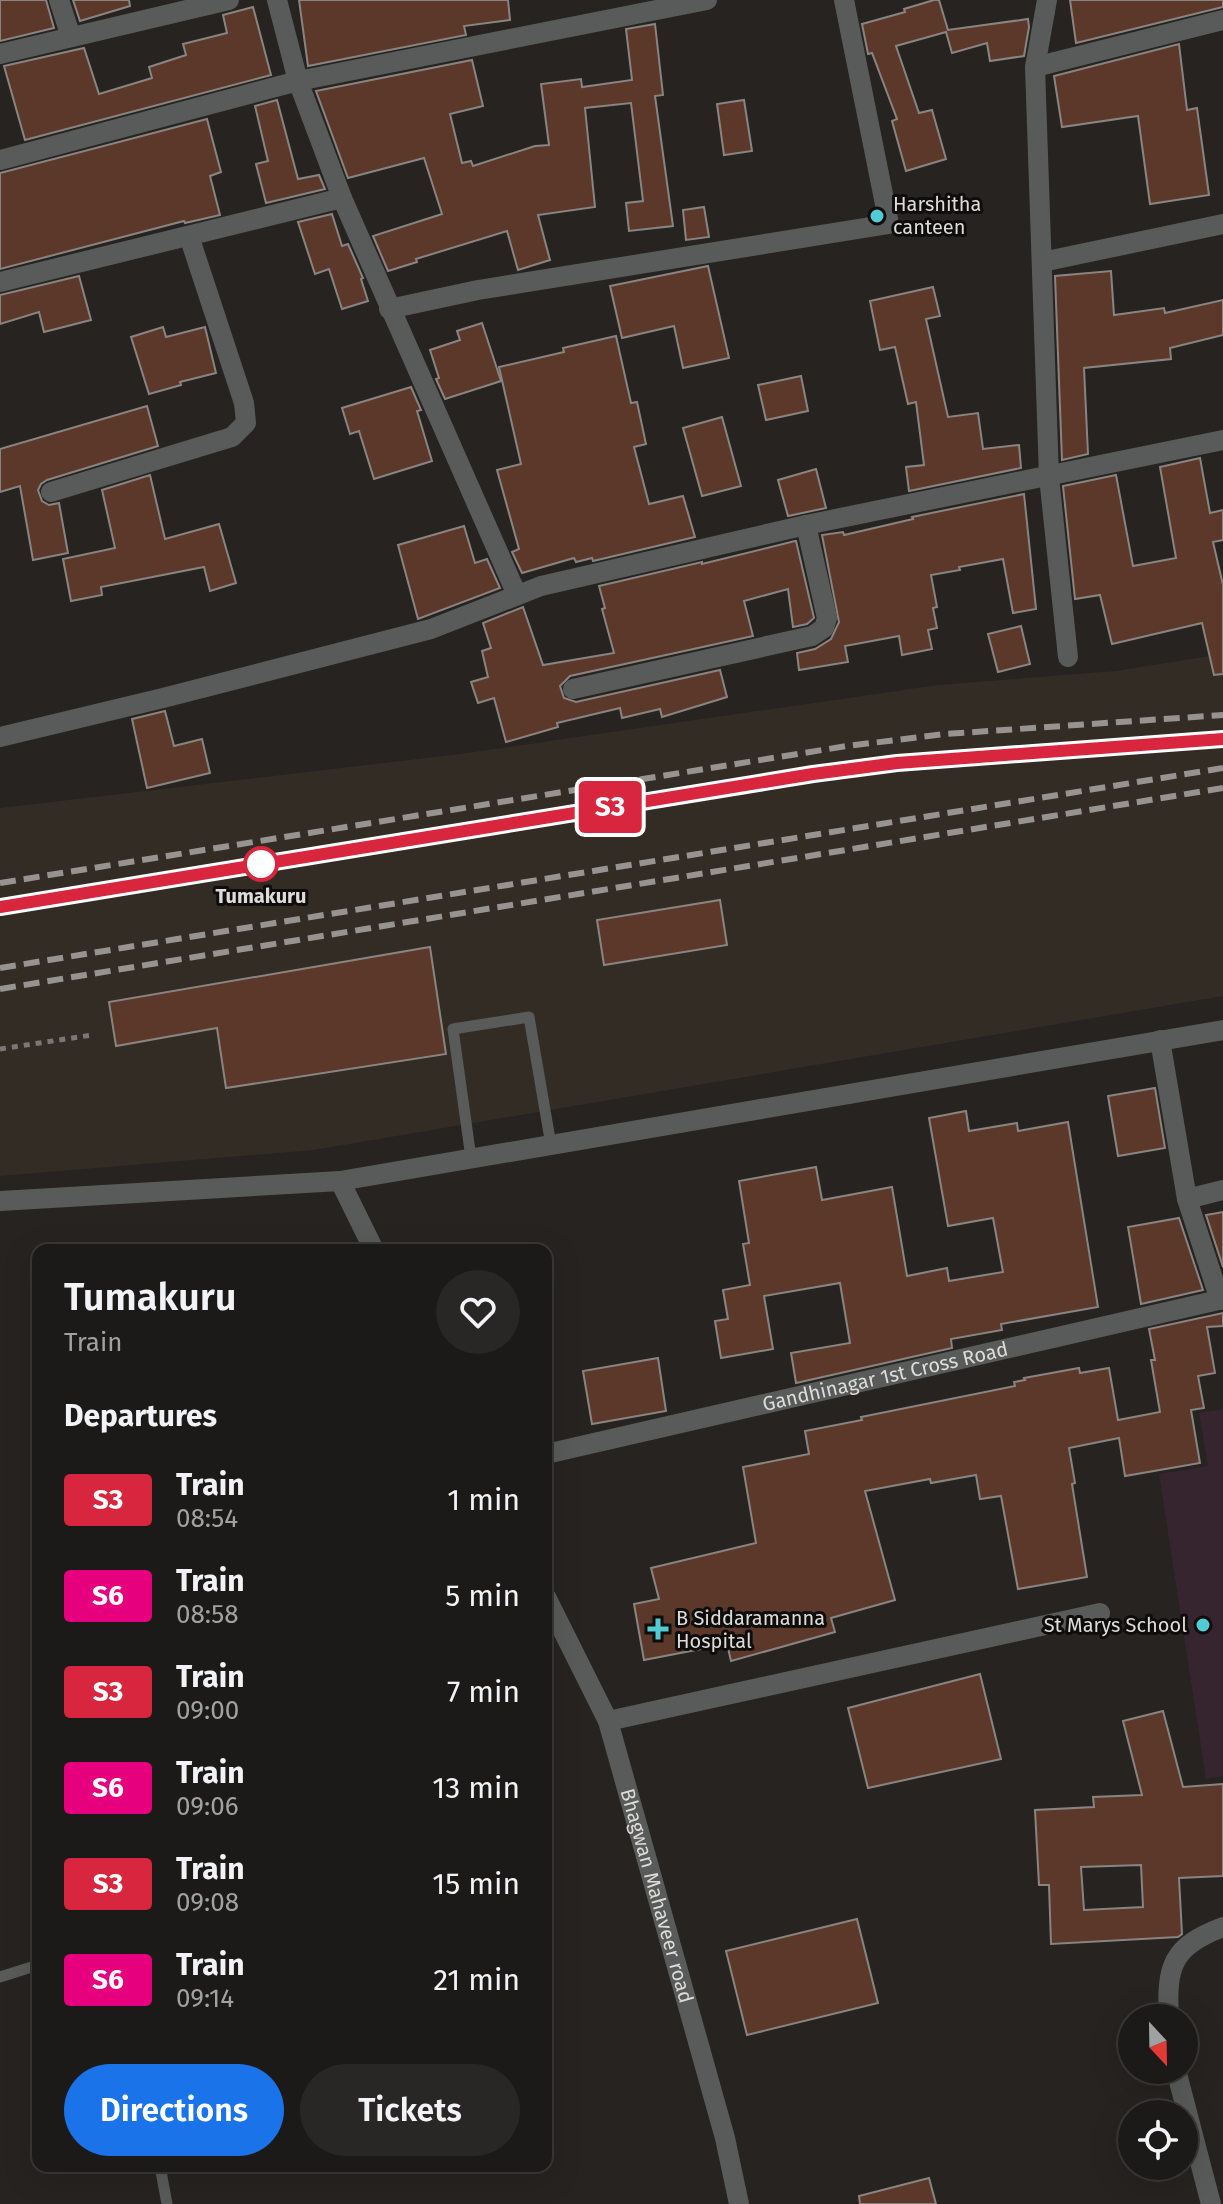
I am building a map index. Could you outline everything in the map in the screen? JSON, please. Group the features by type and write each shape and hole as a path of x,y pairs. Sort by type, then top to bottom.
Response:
{"street":[{"path":"59,0 71,37"},
{"path":"0,54 229,0"},
{"path":"277,0 298,81 342,198 517,595"},
{"path":"0,160 298,81 707,0"},
{"path":"389,309 478,290 889,224 844,0"},
{"path":"1047,0 1035,67 1049,477 1068,657"},
{"path":"1035,67 1223,20"},
{"path":"0,282 342,198"},
{"path":"1042,262 1223,224"},
{"path":"51,492 232,437 246,423 244,403 189,236"},
{"path":"0,737 431,629 541,586 806,525 1223,440"},
{"path":"573,689 812,636 824,628 827,618 806,525"},
{"path":"0,1201 340,1181 1223,1030"},
{"path":"1160,1040 1187,1199 1221,1299"},
{"path":"340,1181 371,1244"},
{"path":"1187,1199 1223,1190"},
{"name":"Gandhinagar 1st Cross Road","path":"552,1453 1221,1299"},
{"name":"Bhagwan Mahaveer road","path":"552,1609 608,1721 721,2124 739,2204"},
{"path":"608,1721 1100,1613"},
{"path":"1168,2004 1167,1987 1176,1955 1202,1935 1223,1927"},
{"path":"1180,2084 1211,2204"}],"lane":[{"path":"471,1158 453,1029 529,1017 551,1145"},
{"path":"0,1977 32,1967"},
{"path":"161,2172 167,2204"}],"path":[{"path":"0,1049 92,1035"}],"shaded area":[{"path":"1223,654 1223,996 314,1150 0,1176 0,808 460,754 938,685 1115,671"},
{"name":"St Marys School","path":"1223,1409 1223,1776 1206,1779 1159,1474 1208,1466 1199,1413"}],"building":[{"path":"0,0 46,0 54,28 0,41"},
{"path":"73,0 129,0 130,6 80,21"},
{"path":"299,0 508,0 510,20 464,26 466,35 308,66"},
{"path":"939,0 948,30 1028,19 1029,27 1024,56 990,61 987,43 952,53 946,32 896,46 919,113 932,110 946,159 906,171 892,121 897,119 872,53 868,54 862,24"},
{"path":"1070,0 1223,0 1223,7 1076,43"},
{"path":"253,7 271,75 25,140 4,66 84,48 99,94 152,78 149,67 186,55 183,44 227,33 223,15"},
{"path":"655,24 663,95 655,96 673,226 629,231 626,203 643,201 631,103 585,108 595,207 538,215 550,260 518,270 507,231 416,259 417,262 388,271 373,236 442,214 424,158 348,178 316,91 472,60 483,106 450,114 462,163 471,161 473,166 535,146 549,145 541,84 581,79 582,87 632,80 626,29"},
{"path":"1179,44 1187,110 1197,108 1209,195 1150,204 1138,116 1062,127 1054,76"},
{"path":"277,100 298,179 319,175 325,189 266,203 256,164 268,161 255,106"},
{"path":"744,100 752,151 724,155 717,104"},
{"path":"207,119 221,172 210,176 220,215 184,221 0,269 0,173"},
{"path":"704,207 709,237 686,240 683,210"},
{"path":"332,214 342,246 348,244 363,278 368,301 342,309 329,269 315,274 298,222"},
{"path":"708,266 729,358 683,368 674,326 622,338 610,286"},
{"path":"1111,271 1114,315 1164,308 1165,313 1223,300 1223,335 1170,348 1171,359 1084,368 1088,454 1062,460 1055,276"},
{"path":"79,276 91,320 44,332 39,312 0,324 0,295"},
{"path":"933,287 940,316 926,319 948,417 978,413 983,449 1019,445 1021,468 909,491 906,467 924,465 916,402 908,404 895,347 880,350 870,301"},
{"path":"482,323 501,381 445,399 436,379 439,378 430,350 460,340 457,331"},
{"path":"163,327 166,337 205,327 216,373 149,394 131,337"},
{"path":"616,336 631,403 637,402 646,444 634,447 649,504 683,496 695,537 593,561 592,558 576,562 574,558 522,573 512,552 519,549 497,470 521,464 499,367"},
{"path":"801,376 808,411 766,420 758,385"},
{"path":"411,387 421,410 417,411 432,461 374,479 359,431 350,434 342,408"},
{"path":"147,406 158,446 41,484 38,490 42,501 49,505 59,503 68,553 33,560 20,486 0,492 0,449"},
{"path":"722,417 741,486 702,496 683,428"},
{"path":"1200,458 1210,513 1223,510 1223,540 1213,542 1223,585 1223,674 1214,675 1202,623 1112,644 1100,595 1075,599 1063,486 1116,475 1133,566 1176,558 1160,467"},
{"path":"816,469 826,508 788,516 778,480"},
{"path":"150,475 165,539 219,524 236,583 210,591 204,567 101,587 102,595 71,601 63,559 115,548 102,490"},
{"path":"1024,494 1036,609 1013,613 1003,559 959,567 960,570 931,575 937,607 933,608 937,628 928,630 932,649 902,655 899,636 845,646 848,662 799,670 797,653 815,649 831,639 839,622 822,535 843,532 844,535 912,517"},
{"path":"464,526 475,563 487,559 500,588 418,619 398,545"},
{"path":"796,541 814,618 807,624 793,627 788,589 744,601 753,636 570,676 560,686 564,698 576,702 720,670 727,697 662,717 660,709 622,718 620,708 557,723 558,727 506,742 494,698 478,703 471,682 488,677 482,651 491,648 483,623 523,607 543,665 614,653 599,586"},
{"path":"1021,626 1030,664 998,672 988,634"},
{"path":"165,711 174,746 202,739 210,773 147,788 132,719"},
{"path":"720,900 727,945 604,965 597,920"},
{"path":"430,947 446,1054 226,1088 217,1028 116,1046 109,1002"},
{"path":"1155,1088 1165,1148 1118,1156 1108,1096"},
{"path":"966,1111 969,1131 1017,1123 1018,1131 1068,1122 1098,1307 1001,1324 1002,1330 951,1339 952,1348 796,1383 791,1353 850,1343 840,1283 764,1296 773,1349 721,1358 715,1321 728,1319 723,1290 750,1285 743,1244 749,1243 739,1181 816,1167 822,1200 892,1187 907,1276 947,1268 949,1281 1003,1272 993,1218 948,1226 929,1118"},
{"path":"1223,1212 1223,1267 1206,1215"},
{"path":"1179,1218 1203,1290 1141,1304 1128,1227"},
{"path":"1223,1313 1223,1326 1207,1327 1215,1373 1198,1376 1204,1408 1191,1410 1200,1463 1125,1476 1119,1438 1069,1448 1087,1577 1018,1589 1001,1496 980,1499 976,1475 931,1483 930,1479 865,1491 895,1600 831,1618 835,1632 731,1661 727,1644 644,1660 634,1604 659,1599 651,1568 756,1543 743,1467 809,1454 805,1431 1015,1386 1014,1382 1024,1378 1079,1368 1080,1373 1109,1368 1118,1420 1160,1412 1149,1329"},
{"path":"658,1358 666,1411 592,1424 583,1371"},
{"path":"980,1674 1001,1759 868,1788 848,1708"},
{"path":"1163,1711 1183,1787 1223,1784 1223,1876 1179,1878 1182,1934 1178,1937 1051,1944 1049,1885 1039,1885 1035,1810 1094,1807 1093,1797 1142,1795 1123,1721","holes":["1141,1865 1143,1907 1084,1910 1081,1867"]},
{"path":"857,1919 878,2003 747,2035 726,1951"},
{"path":"929,2178 936,2204 860,2204 859,2196"}],"railway":[{"path":"0,883 847,746 945,734 1223,715"},
{"path":"0,907 813,774 897,763 1223,739"},
{"path":"0,968 1223,768"},
{"path":"0,989 1223,788"}],"train":[{"name":"S3","path":"0,907 813,774 897,763 1223,739"}],"place":[{"name":"Harshitha canteen","path":"877,216"},
{"name":"Tumakuru","path":"261,864"},
{"name":"St Marys School","path":"1203,1625"},
{"name":"B Siddaramanna Hospital","path":"658,1629"}]}
